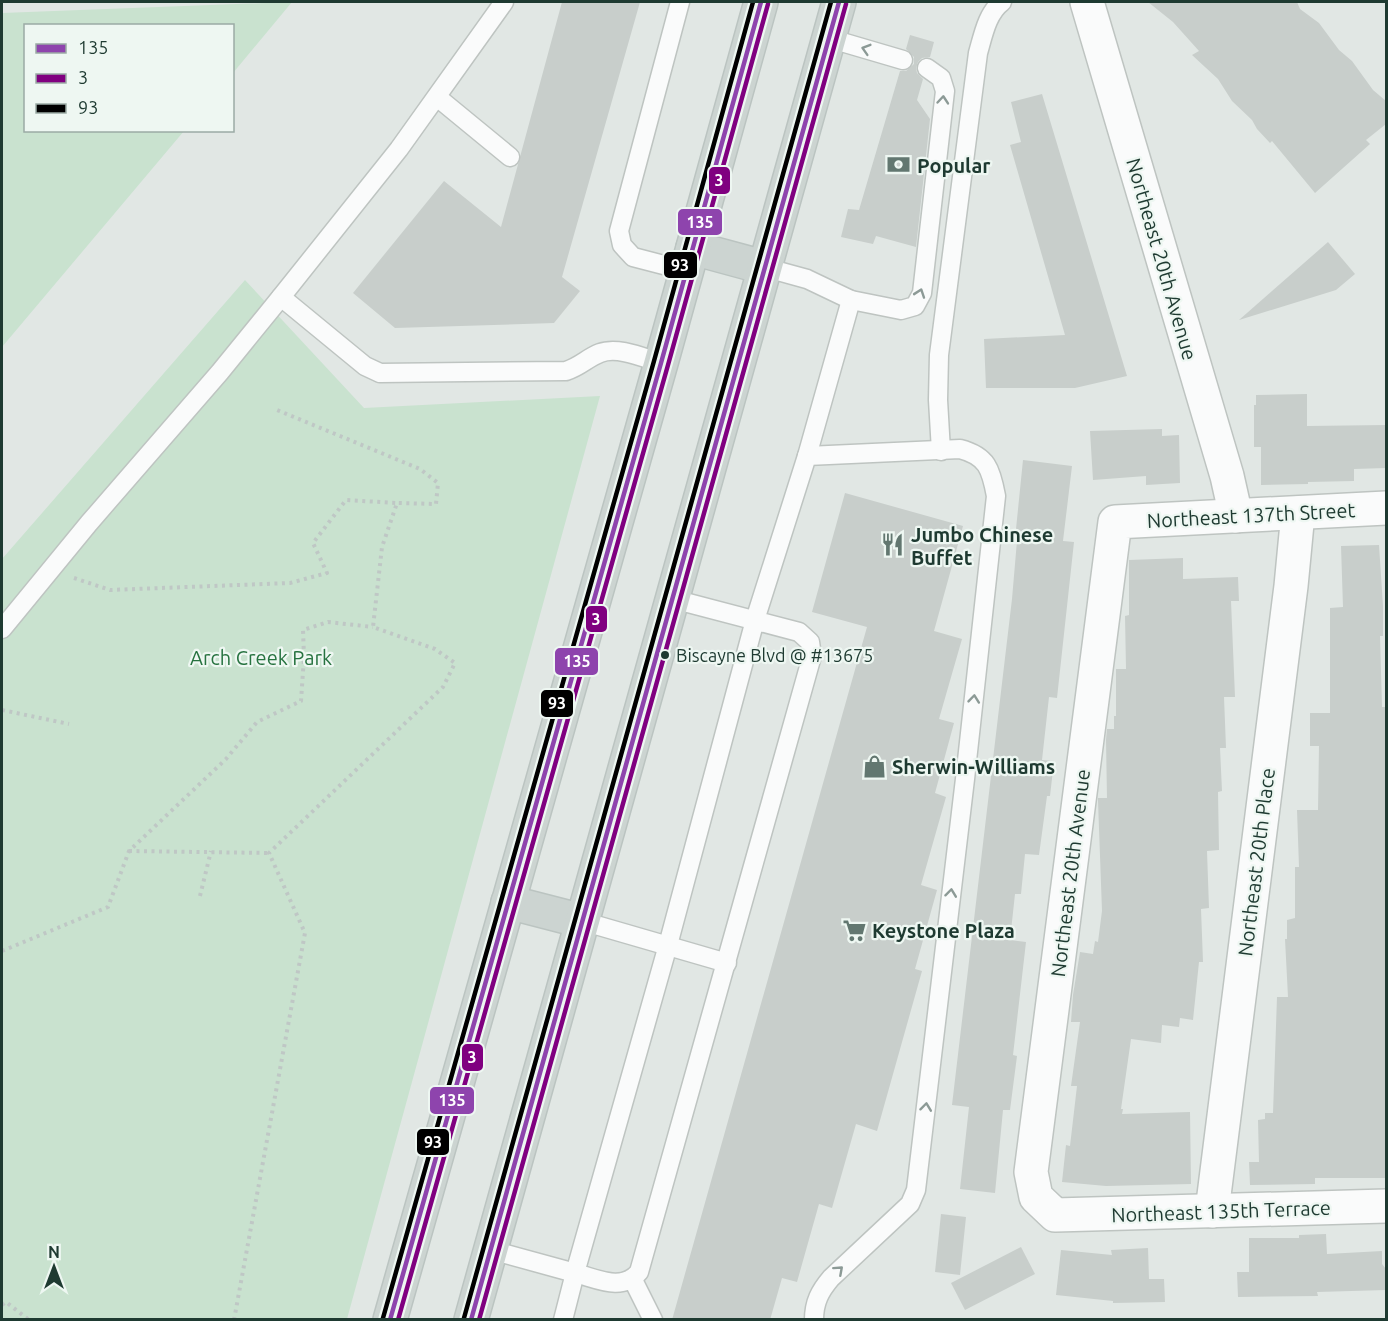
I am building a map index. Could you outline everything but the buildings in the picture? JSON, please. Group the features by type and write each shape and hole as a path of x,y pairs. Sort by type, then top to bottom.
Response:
{"main road":[{"path":"390,1320 761,2"},
{"path":"471,1320 763,267 839,2"},
{"path":"690,260 763,267"},
{"path":"508,902 582,921"}],"street":[{"name":"Northeast 20th Avenue","path":"1087,2 1227,476 1236,516"},
{"name":"Northeast 137th Street","path":"1115,522 1386,508"},
{"name":"Northeast 20th Place","path":"1212,1211 1291,586 1298,513"},
{"name":"Northeast 20th Avenue","path":"1055,1215 1036,1197 1031,1172 1115,522"},
{"name":"Northeast 135th Terrace","path":"1055,1215 1386,1206"}],"lane":[{"path":"2,629 281,297 399,149 504,2"},
{"path":"680,2 619,231 622,245 633,257 690,260"},
{"path":"942,451 938,400 939,355 978,53 985,28 1002,2"},
{"path":"828,38 903,60"},
{"path":"763,267 807,279 851,300 901,310 915,306 922,293 945,91 942,78 927,68"},
{"path":"437,97 510,158"},
{"path":"281,297 365,366 380,374 566,371 603,351 620,351 661,363"},
{"path":"563,1320 668,945 755,620 807,456 851,300"},
{"path":"807,456 960,449 974,453 985,463 996,496 964,791 916,1190 910,1204 820,1291 814,1307 814,1320"},
{"path":"491,1250 614,1283 633,1280 639,1272 728,963 812,656 810,642 799,632 673,598"},
{"path":"582,921 728,963"},
{"path":"633,1280 653,1320"}],"path":[{"path":"50,570 110,590 290,584 327,573 313,543 346,500 436,504 438,483 420,469 277,410"},
{"path":"373,627 382,547 397,502"},
{"path":"2,951 108,908 129,851 226,759 257,722 301,701 303,630 328,622 373,627 435,649 455,663 443,687 269,853 129,851"},
{"path":"2,710 69,724"},
{"path":"200,896 211,851"},
{"path":"234,1320 305,933 269,853"},
{"path":"2,1305 6,1302 29,1320"}],"green space":[{"path":"292,2 234,72 234,24 24,24 24,132 183,132 2,347 2,13"},
{"name":"Arch Creek Park","path":"245,280 364,408 600,396 347,1319 2,1320 2,559"}],"transit line":[{"name":"93","path":"383,1318 654,361 753,2"},
{"name":"135","path":"390,1320 761,2"},
{"name":"93","path":"464,1318 831,2"},
{"name":"135","path":"471,1320 839,2"},
{"name":"3","path":"398,1320 768,4"},
{"name":"3","path":"479,1320 846,4"}],"place":[{"name":"Popular","path":"899,165"},
{"name":"Jumbo Chinese Buffet","path":"893,545"},
{"name":"Biscayne Blvd @ #13675","path":"665,655"},
{"name":"Sherwin-Williams","path":"874,766"},
{"name":"Keystone Plaza","path":"854,930"}]}
